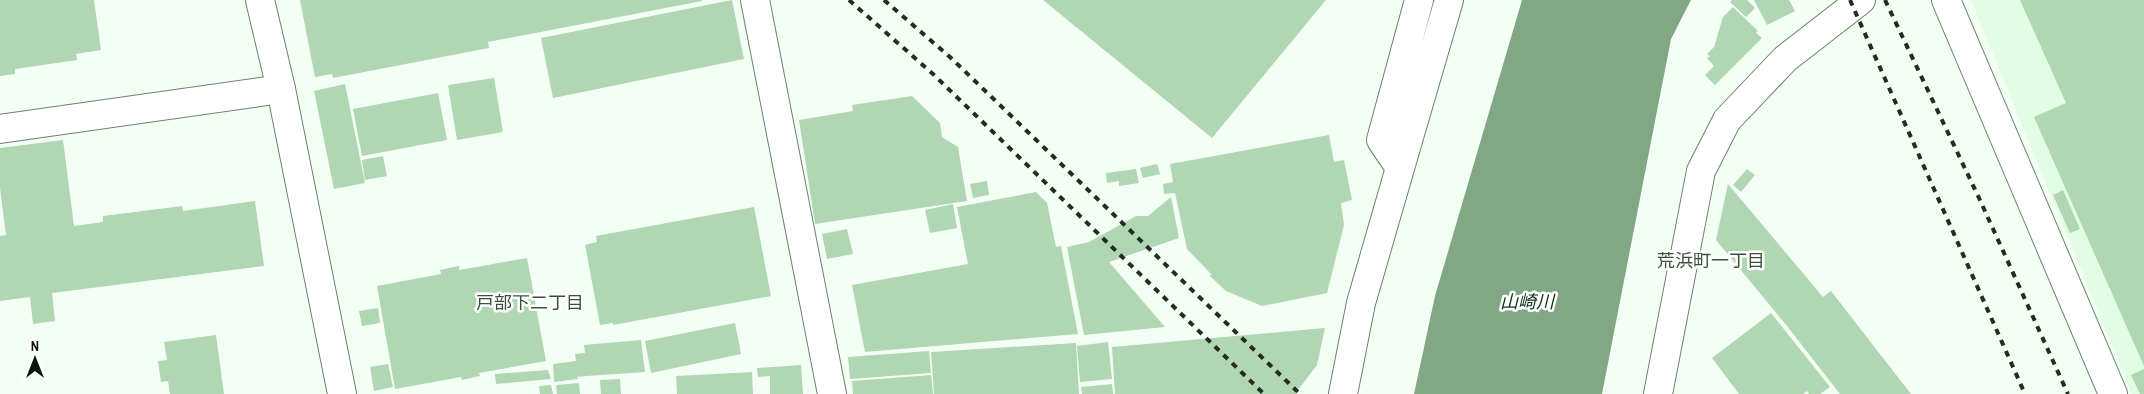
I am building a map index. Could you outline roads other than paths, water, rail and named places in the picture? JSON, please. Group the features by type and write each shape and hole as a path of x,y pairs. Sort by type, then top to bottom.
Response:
{"street":[{"path":"260,0 281,89 342,394"},
{"path":"755,0 832,394"},
{"path":"1400,168 1381,140 1419,0"},
{"path":"1343,394 1361,303 1449,0"},
{"path":"1658,394 1701,171 1727,120 1785,59 1862,0"},
{"path":"1946,0 2113,394"},
{"path":"0,129 281,89"}],"water":[{"name":"山崎川","path":"1522,0 1691,0 1671,39 1602,394 1414,394 1435,296"}],"railway":[{"path":"849,0 933,74 1264,394"},
{"path":"884,0 950,57 1300,394"},
{"path":"1850,0 2025,394"},
{"path":"1885,0 1979,198 2068,394"}],"district":[{"name":"荒浜町一丁目","path":"1711,261"},
{"name":"戸部下二丁目","path":"530,303"}]}
